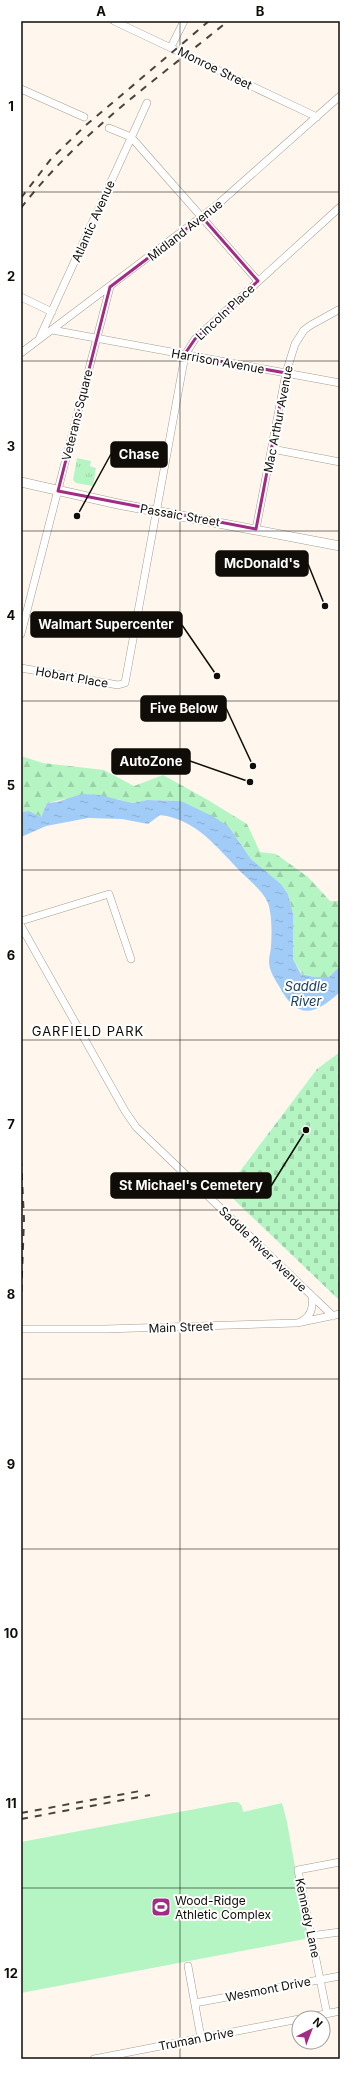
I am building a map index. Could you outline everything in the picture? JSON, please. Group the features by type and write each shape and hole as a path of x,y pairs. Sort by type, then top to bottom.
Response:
{"main road":[{"name":"Passaic Street","path":"21,482 157,511 340,546"}],"street":[{"name":"Monroe Street","path":"114,21 317,117"},
{"path":"171,48 184,21"},
{"path":"21,89 84,117"},
{"name":"Midland Avenue","path":"21,353 202,217 340,96"},
{"name":"Atlantic Avenue","path":"39,340 131,137 148,103"},
{"path":"109,128 131,137 258,281"},
{"name":"Lincoln Place","path":"123,685 126,680 185,355 195,339 339,210"},
{"name":"Veterans Square","path":"21,634 110,287"},
{"path":"21,297 52,312"},
{"name":"Mac Arthur Avenue","path":"256,529 286,373 295,344 304,330 311,324 340,309"},
{"path":"52,330 97,339"},
{"name":"Harrison Avenue","path":"97,339 340,383"},
{"path":"272,450 340,462"},
{"name":"Hobart Place","path":"21,668 123,685"},
{"path":"21,921 109,894 131,959"},
{"name":"Saddle River Avenue","path":"21,926 133,1122 167,1158 312,1296 337,1315"},
{"path":"297,1323 308,1317 312,1310 312,1296"},
{"name":"Main Street","path":"21,1330 98,1330 297,1323 337,1315"},
{"name":"Kennedy Lane","path":"326,2010 321,1979 310,1936 298,1870 340,1862"},
{"path":"310,1936 340,1932"},
{"path":"188,1966 201,2038"},
{"name":"Wesmont Drive","path":"195,2003 340,1976"},
{"name":"Truman Drive","path":"94,2059 291,2021"}],"highlighted area":[{"path":"202,217 258,281 195,339 184,355 286,373 256,529 58,491 110,287"}],"green space":[{"path":"77,458 91,461 90,466 96,468 93,486 76,483 73,480"},
{"path":"21,756 43,763 104,770 134,786 163,775 247,824 260,852 276,854 308,877 330,901 340,901 340,966 329,977 315,977 302,974 293,959 293,914 288,894 281,884 251,859 229,827 181,801 147,800 133,803 117,799 65,799 47,803 41,817 29,811 21,812"},
{"path":"340,1052 340,1299 338,1299 225,1191 317,1069"},
{"name":"Wood-Ridge Athletic Complex","path":"238,1802 242,1806 243,1812 282,1803 287,1822 307,1934 305,1939 21,1993 21,1842"}],"water":[{"name":"Saddle River","path":"82,794 99,795 133,803 147,800 181,801 214,817 229,827 251,859 281,884 288,894 293,914 293,959 301,974 315,977 329,977 340,966 340,992 322,1006 307,1011 293,1005 286,997 270,968 269,961 272,935 270,913 266,899 206,836 185,822 160,815 148,824 122,819 88,818 46,826 21,837 21,812 29,811 41,817 47,803 57,802"}],"railway":[{"path":"21,198 51,159 85,126 209,21"},
{"path":"21,208 68,155 93,131 119,108 228,21"},
{"path":"21,1159 24,1219 21,1301"},
{"path":"21,1813 140,1791"},
{"path":"21,1819 150,1795"}],"place":[{"name":"Chase","path":"77,516"},
{"name":"McDonald's","path":"325,606"},
{"name":"Walmart Supercenter","path":"217,676"},
{"name":"Five Below","path":"253,766"},
{"name":"AutoZone","path":"250,782"},
{"name":"St Michael's Cemetery","path":"306,1130"},
{"name":"Wood-Ridge Athletic Complex","path":"161,1907"}],"district":[{"name":"GARFIELD PARK","path":"88,1031"}]}
